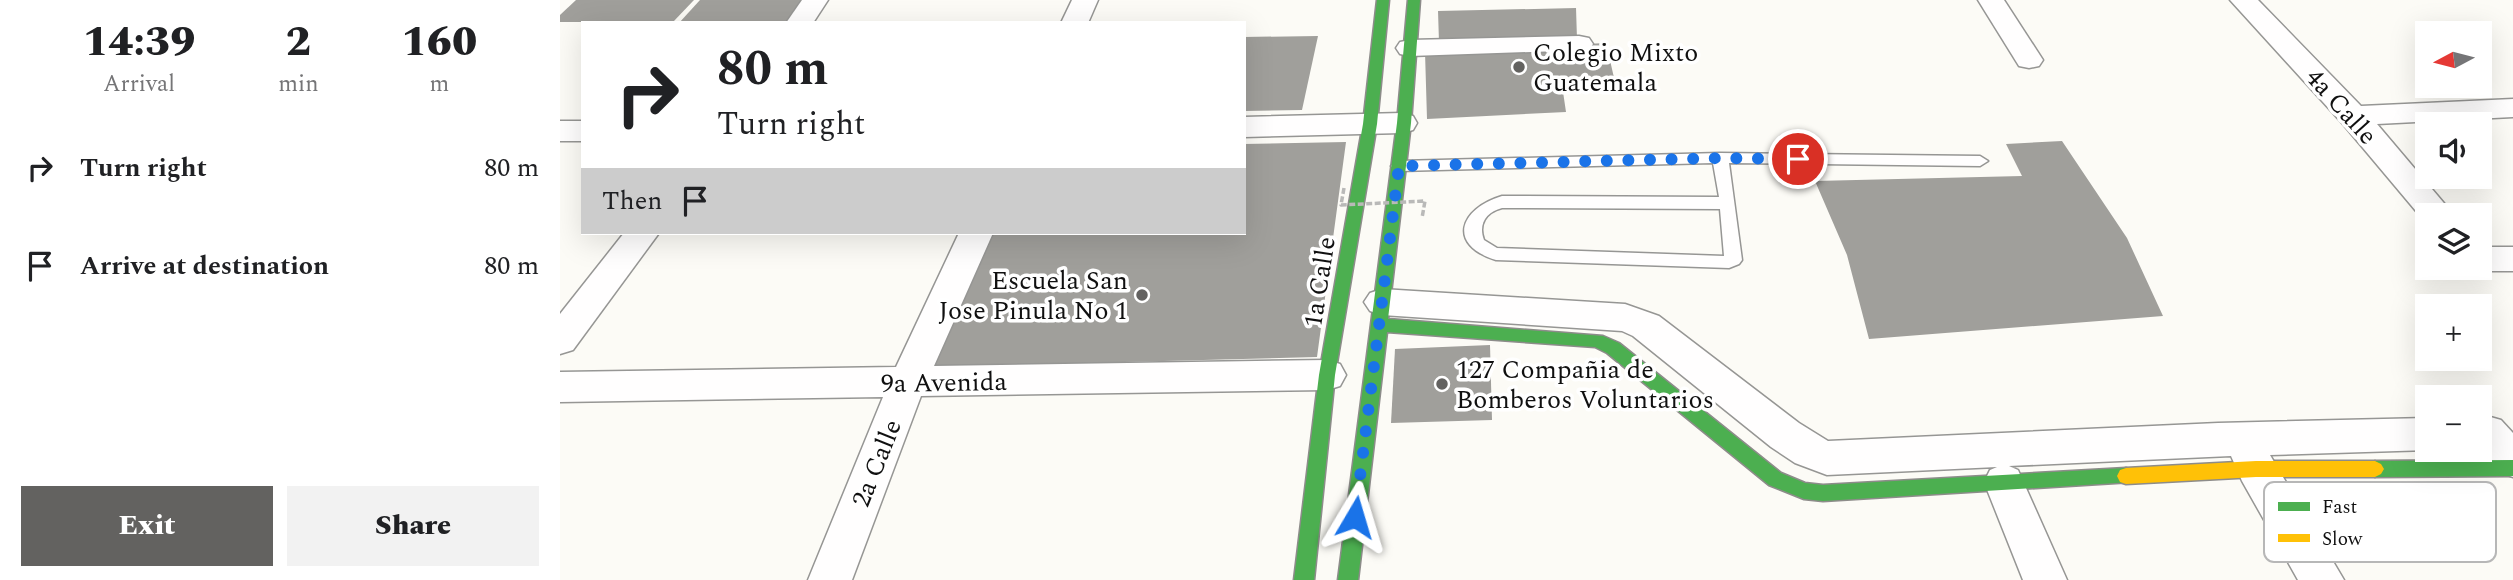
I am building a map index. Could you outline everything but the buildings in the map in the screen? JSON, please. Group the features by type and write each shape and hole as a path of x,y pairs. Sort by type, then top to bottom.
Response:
{"main road":[{"name":"1a Calle","path":"1305,576 1327,376 1370,124 1382,0"},
{"path":"1348,576 1404,123 1414,0"},
{"path":"1377,49 1392,54 1410,48"},
{"path":"1380,313 1597,341 1613,348 1775,479 1804,491 1823,493 2004,482 2250,454 2513,468"}],"street":[{"path":"800,21 816,0"},
{"path":"1075,21 1085,0"},
{"path":"1991,0 2029,60"},
{"name":"4a Calle","path":"2243,0 2353,116 2428,203"},
{"path":"1410,48 1579,44"},
{"path":"2353,116 2513,108"},
{"path":"1246,127 1404,123"},
{"path":"560,131 581,131"},
{"path":"560,340 640,235"},
{"name":"2a Calle","path":"830,580 908,382 975,235"},
{"path":"2492,259 2513,259"},
{"path":"1380,313 1625,318 1646,326 1785,435 1809,451 1827,458 2250,454 2415,435"},
{"name":"9a Avenida","path":"560,387 1327,376"},
{"path":"2493,433 2513,460"},
{"path":"2250,454 2266,482"},
{"path":"2004,482 2045,580"},
{"path":"2312,562 2322,580"}],"lane":[{"path":"1399,166 1720,158 1980,161"},
{"path":"1720,158 1728,203 1733,260 1726,263 1496,254 1485,252 1477,244 1473,229 1480,209 1490,203 1728,203"}],"path":[{"path":"1343,188 1340,205 1425,201 1422,218"}],"traffic: fast":[{"path":"1304,580 1327,375 1370,124 1383,0"},
{"path":"1348,580 1404,123 1414,0"},
{"path":"1379,325 1597,341 1613,348 1775,479 1804,491 1823,493 2126,476"},
{"path":"2375,469 2513,468"}],"traffic: slow":[{"path":"2126,476 2256,469 2375,469"}],"place":[{"name":"Colegio Mixto Guatemala","path":"1519,67"},
{"name":"Escuela San Jose Pinula No 1","path":"1142,295"},
{"name":"127 Compañia de Bomberos Voluntarios","path":"1442,384"}],"route":[{"path":"1355,517 1399,166 1720,158 1798,159"}]}
